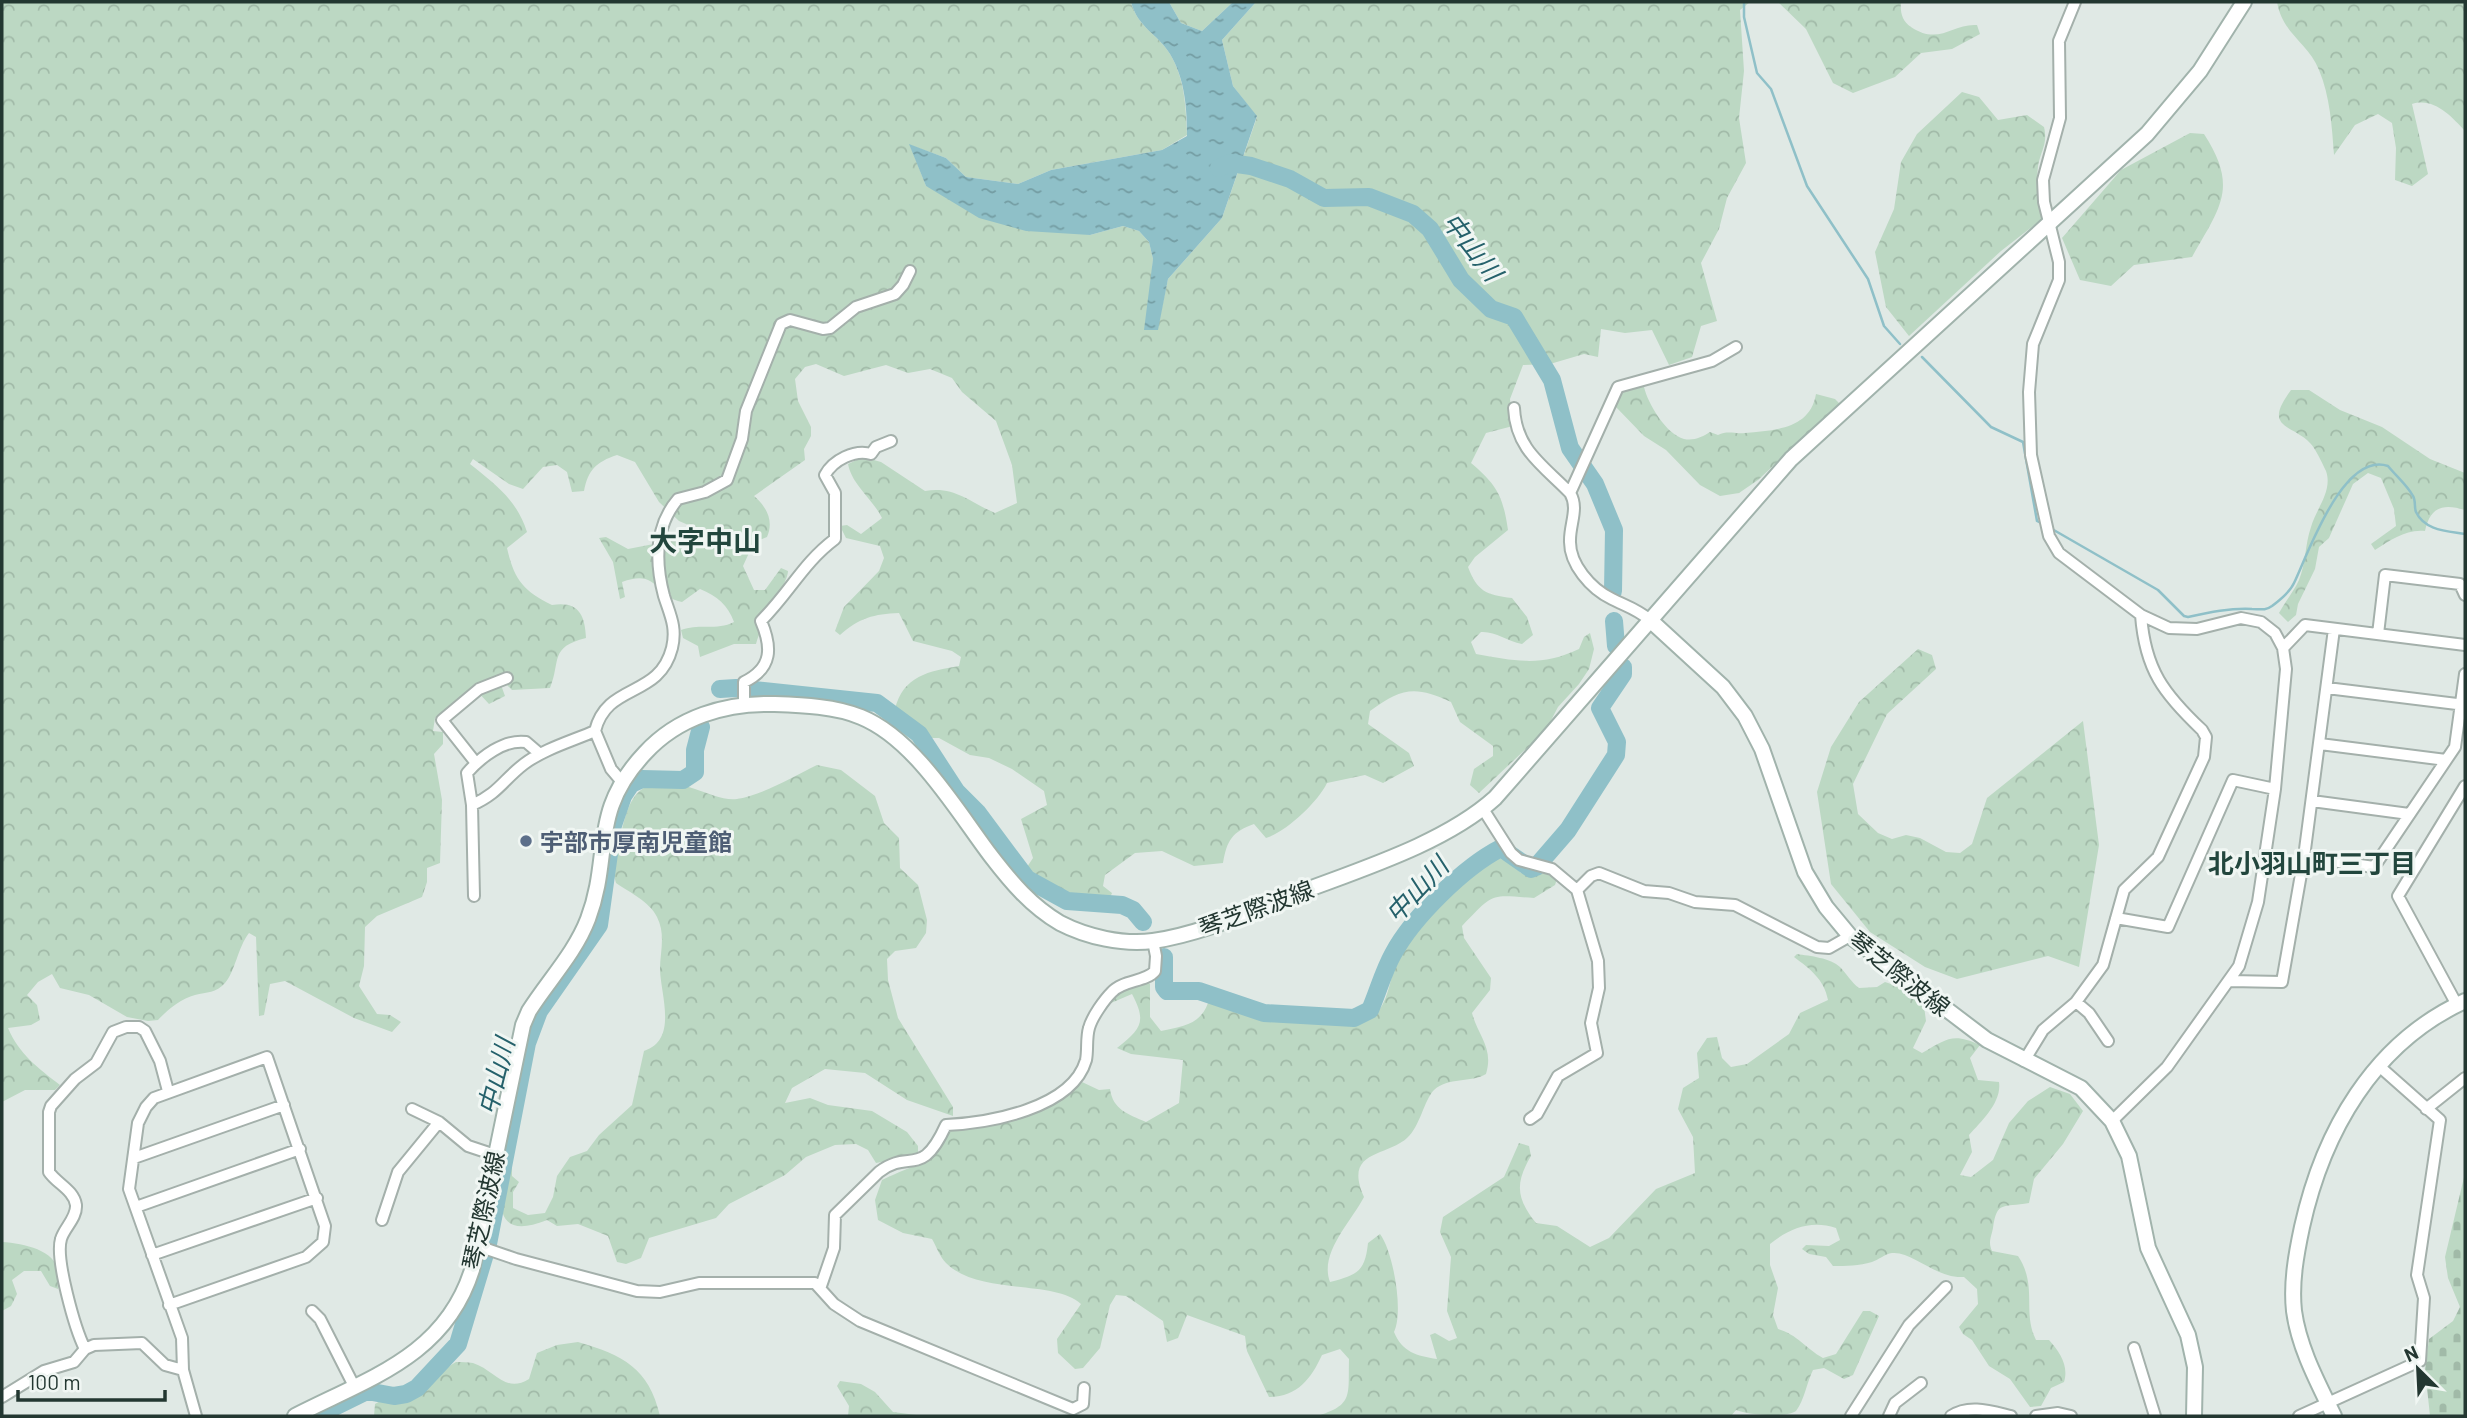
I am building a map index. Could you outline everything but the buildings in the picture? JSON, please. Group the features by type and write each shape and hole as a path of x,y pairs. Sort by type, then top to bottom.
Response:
{"main road":[{"path":"1650,620 1791,459 2117,164 2155,125 2200,71 2244,2"},
{"name":"琴芝際波線","path":"295,1416 408,1358 443,1328 468,1284 485,1247 495,1156 523,1025 538,996 569,953 587,922 604,827 622,782 646,751 668,732 710,712 744,705 848,713 877,725 904,746 1031,902 1058,922 1088,934 1119,940 1153,941 1221,922 1343,876 1416,845 1483,809 1529,762 1650,620 1723,687 1745,716 1762,749 1805,872 1826,907 1850,936 1969,1028 2024,1060 2074,1083 2112,1121 2129,1156 2148,1248 2188,1335 2195,1367 2194,1416"},
{"path":"2331,1410 2297,1329 2293,1285 2295,1259 2324,1151 2357,1092 2379,1066 2401,1044 2461,1003"}],"street":[{"path":"2075,2 2059,41 2060,118 2043,180 2044,202 2051,223 2059,280 2033,344 2029,392 2031,455 2049,536 2059,553 2141,615 2181,630 2241,618 2261,622 2275,633 2283,648 2287,669 2275,789 2258,902 2245,950 2230,981 2167,1067 2112,1121"},
{"path":"622,782 611,769 595,731 602,713 632,689 655,680 664,668 675,628 656,557 665,516 678,499 705,492 727,480 742,439 746,411 781,324 790,320 823,330 856,307 895,293 903,285 910,271"},
{"path":"1570,493 1618,387 1712,361 1736,347"},
{"path":"1514,408 1515,421 1528,453 1570,493 1575,504 1570,540 1577,567 1611,599 1626,603 1650,620"},
{"path":"744,705 744,682 761,671 770,648 761,621 781,601 811,557 835,539 835,493 825,475 827,470 852,454 871,454 876,447 891,441"},
{"path":"2378,634 2385,575 2460,584 2465,595"},
{"path":"2024,1060 2043,1030 2076,1002 2103,965 2124,890 2158,858 2206,747 2202,730 2168,696 2158,680 2143,639 2141,615"},
{"path":"2283,648 2305,625 2465,645"},
{"path":"2230,981 2281,982 2304,857 2334,629"},
{"path":"2304,857 2374,867 2446,760 2459,735 2465,674"},
{"path":"476,762 442,720 479,689 508,678"},
{"path":"2327,688 2463,704"},
{"path":"472,805 494,795 523,764 595,731"},
{"path":"474,896 472,805 467,773 476,762 507,743 526,742 540,754"},
{"path":"2320,744 2446,760"},
{"path":"2116,918 2168,927 2233,780 2275,789"},
{"path":"2461,1003 2398,896 2465,786"},
{"path":"2312,801 2409,814"},
{"path":"1483,809 1511,853 1519,860 1552,869 1577,890 1598,961 1599,988 1591,1023 1597,1052 1558,1076 1537,1114 1530,1119"},
{"path":"1577,890 1591,876 1599,873 1644,891 1669,893 1695,902 1735,905 1817,947 1829,948 1850,936"},
{"path":"821,1286 834,1248 835,1215 879,1172 894,1165 922,1159 930,1153 946,1125 998,1119 1023,1111 1049,1100 1070,1085 1086,1059 1088,1029 1112,992 1155,971 1153,941"},
{"path":"2076,1002 2090,1013 2108,1041"},
{"path":"85,1349 70,1307 60,1257 61,1237 75,1214 76,1204 72,1195 49,1172 48,1112 75,1079 96,1063 108,1038 126,1027 139,1027 145,1031 160,1061 168,1091"},
{"path":"169,1305 306,1257 323,1242 325,1226 317,1198 267,1057 168,1091 146,1107 138,1123 129,1189 169,1305 182,1338 183,1370 196,1416"},
{"path":"2298,1416 2331,1410 2420,1361 2424,1298 2417,1275 2440,1120 2379,1066"},
{"path":"2426,1108 2465,1078"},
{"path":"134,1158 284,1105"},
{"path":"412,1109 439,1122 468,1146 495,1156"},
{"path":"382,1220 398,1172 439,1122"},
{"path":"136,1207 300,1149"},
{"path":"152,1255 317,1198"},
{"path":"485,1247 516,1259 637,1291 660,1292 699,1283 805,1282 821,1286 834,1304 860,1321 1073,1409 1083,1404 1084,1388"},
{"path":"1851,1416 1909,1325 1946,1287"},
{"path":"312,1311 320,1319 354,1386"},
{"path":"2,1396 44,1370 74,1362 85,1349 94,1345 142,1343 165,1365 183,1370"},
{"path":"2134,1348 2154,1416"},
{"path":"1889,1416 1895,1403 1921,1383"},
{"path":"1951,1416 1963,1410 1982,1409 2011,1416"},
{"path":"2036,1416 2059,1413 2071,1416"}],"green space":[{"path":"2,2 1131,2 1138,18 1170,54 1179,73 1184,94 1187,135 1162,150 1051,170 1018,184 966,177 946,158 910,145 926,186 1090,235 1123,226 1139,231 1149,242 1153,259 1151,287 1157,330 1168,279 1222,218 1257,117 1233,86 1222,40 1256,2 1750,2 1740,10 1744,71 1739,118 1746,163 1727,198 1719,229 1701,263 1717,321 1701,326 1692,357 1669,365 1652,330 1625,333 1601,329 1598,357 1584,354 1550,364 1523,365 1510,399 1513,426 1486,433 1471,463 1497,492 1504,508 1508,530 1475,557 1468,567 1479,587 1495,595 1512,598 1527,617 1533,635 1522,644 1481,632 1471,642 1476,654 1528,661 1552,658 1579,649 1584,637 1590,633 1594,649 1589,669 1558,707 1546,730 1479,793 1470,785 1474,769 1493,756 1493,746 1460,722 1451,702 1428,693 1409,692 1391,698 1370,711 1368,724 1409,753 1414,766 1383,783 1365,775 1327,783 1301,815 1274,835 1266,838 1254,824 1240,830 1226,848 1223,863 1194,866 1162,851 1135,853 1105,875 1103,886 1112,893 1110,898 1065,893 1046,884 1027,867 1033,858 1021,819 1047,805 1044,791 1012,769 989,758 970,755 939,738 929,738 917,724 895,709 904,689 911,682 937,670 959,666 961,657 952,651 913,641 899,613 867,618 840,635 835,631 844,607 879,571 884,558 880,546 846,538 840,526 847,525 861,534 882,518 858,485 848,464 863,457 881,462 925,491 953,493 995,513 1017,503 1012,465 996,421 962,392 952,378 930,369 908,373 886,365 844,376 816,364 805,367 795,379 798,401 811,427 811,436 804,449 805,460 754,496 766,510 770,525 767,537 754,542 743,566 754,590 765,590 781,568 788,571 756,644 734,644 700,657 698,646 683,638 681,630 734,622 721,602 700,589 682,602 673,599 643,578 634,579 622,582 625,597 620,599 613,562 599,538 606,537 628,549 669,541 689,542 696,537 693,527 679,521 659,502 635,462 617,455 604,461 591,472 584,491 572,492 567,472 557,465 543,467 523,489 509,484 473,459 470,464 497,486 523,521 527,532 507,548 521,583 534,595 552,605 574,607 582,616 586,638 566,646 561,651 550,688 512,690 507,685 501,685 505,696 489,704 476,690 468,691 435,718 433,731 443,732 443,744 434,754 442,800 440,863 427,868 427,882 422,897 377,916 365,927 364,966 359,986 377,1014 390,1015 401,1022 392,1032 354,1018 285,981 270,984 264,1015 259,1016 256,937 249,933 231,973 222,986 185,999 170,1008 158,1020 127,1017 89,995 60,988 52,974 38,982 27,995 37,1005 40,1020 31,1025 8,1028 23,1053 60,1085 55,1090 25,1090 2,1102"},
{"path":"1169,2 1233,2 1202,31 1181,23"},
{"path":"1778,2 1901,2 1901,13 1906,22 1921,32 1938,34 1977,25 1980,34 1952,49 1921,53 1895,77 1853,93 1833,83 1806,29"},
{"path":"2277,2 2465,2 2465,131 2442,109 2428,103 2412,104 2428,174 2412,186 2395,180 2396,148 2392,123 2378,114 2355,125 2334,155 2330,112 2323,80 2309,52 2285,23"},
{"path":"1962,92 1979,97 1998,120 2027,115 2044,127 2045,143 2038,172 2042,219 2001,251 1909,336 1886,307 1875,252 1894,209 1901,162 1917,134"},
{"path":"2190,133 2204,134 2215,153 2223,183 2217,210 2192,257 2134,265 2111,286 2080,280 2062,238 2121,170"},
{"path":"1644,387 1649,402 1664,425 1684,439 1698,438 1710,432 1718,435 1728,432 1745,433 1790,426 1807,414 1816,394 1835,399 1840,404 1758,480 1739,493 1720,496 1700,485 1666,450 1644,436 1615,406 1623,391"},
{"path":"2291,390 2309,390 2340,410 2382,427 2430,459 2465,473 2465,510 2450,507 2439,509 2430,517 2425,531 2405,533 2375,550 2371,544 2396,526 2394,509 2381,478 2368,473 2353,484 2329,538 2319,547 2315,569 2298,604 2296,615 2288,622 2279,613 2299,580 2309,533 2326,493 2328,478 2312,446 2280,419 2279,412"},
{"path":"1918,649 1932,655 1936,669 1887,714 1853,784 1858,814 1878,833 1892,839 1906,835 1920,838 1946,852 1960,853 1972,844 1987,798 2083,721 2099,845 2079,967 2048,956 1957,979 1925,967 1870,932 1831,884 1817,792 1831,747 1859,702"},
{"path":"817,765 841,770 875,796 884,823 899,838 900,868 918,885 927,920 926,933 916,948 895,951 887,959 888,980 898,1018 953,1107 953,1116 907,1100 865,1073 825,1069 792,1088 785,1103 810,1098 828,1105 872,1111 907,1132 918,1146 918,1155 876,1163 868,1150 856,1144 835,1145 806,1157 785,1175 729,1204 716,1218 649,1238 641,1258 626,1264 617,1262 608,1236 578,1224 557,1226 547,1220 527,1226 514,1225 506,1219 502,1209 502,1181 508,1151 512,1153 512,1176 519,1182 513,1192 513,1208 528,1215 545,1213 553,1197 557,1176 570,1157 587,1151 599,1135 632,1105 644,1051 661,1037 664,1027 660,924 649,907 616,883 613,872 626,815 632,801 641,790 653,784 671,783 722,798 737,799 768,789"},
{"path":"1496,857 1509,862 1521,873 1546,873 1557,879 1555,885 1534,898 1508,896 1487,901 1462,926 1464,938 1491,978 1490,990 1472,1013 1487,1049 1486,1074 1446,1083 1434,1090 1407,1138 1363,1163 1359,1171 1359,1182 1364,1197 1332,1249 1328,1271 1330,1282 1358,1271 1365,1260 1368,1243 1380,1234 1389,1254 1396,1282 1398,1311 1394,1332 1397,1339 1411,1352 1437,1359 1430,1335 1435,1333 1449,1341 1457,1338 1447,1311 1451,1257 1440,1232 1443,1217 1504,1177 1519,1143 1529,1146 1531,1156 1520,1182 1521,1198 1536,1223 1557,1226 1590,1247 1609,1238 1656,1189 1695,1173 1693,1137 1678,1109 1683,1088 1699,1078 1697,1053 1707,1038 1717,1037 1722,1058 1731,1067 1747,1064 1789,1034 1800,1013 1828,1000 1820,980 1794,957 1797,954 1826,959 1840,967 1859,988 1877,987 1885,982 1897,986 1924,1006 1926,1021 1913,1048 1922,1053 1937,1044 1956,1038 1980,1045 1970,1058 1978,1080 1999,1082 1999,1089 1990,1111 1969,1135 1972,1152 1960,1175 1971,1177 1993,1160 2009,1123 2028,1101 2050,1087 2070,1094 2083,1111 2063,1144 2034,1179 2029,1203 1999,1209 1990,1240 1992,1251 2018,1256 2027,1278 2030,1319 2036,1340 2049,1340 2060,1354 2064,1365 2064,1382 2051,1388 2041,1406 2030,1407 2010,1379 1989,1366 1972,1340 1963,1334 1959,1327 1978,1304 1977,1289 1964,1277 1944,1274 1908,1256 1892,1253 1872,1262 1833,1266 1826,1257 1809,1254 1802,1249 1806,1245 1829,1246 1840,1240 1836,1228 1827,1226 1801,1227 1770,1244 1770,1265 1778,1288 1773,1315 1778,1329 1823,1358 1836,1354 1863,1311 1879,1316 1853,1375 1844,1379 1824,1368 1813,1370 1799,1407 1791,1413 1767,1415 1736,1410 1731,1416 1317,1416 1337,1408 1346,1397 1349,1359 1340,1349 1322,1355 1308,1379 1295,1390 1269,1397 1247,1351 1245,1336 1187,1315 1178,1338 1167,1342 1163,1321 1126,1296 1116,1295 1110,1305 1100,1348 1083,1368 1075,1369 1058,1353 1057,1339 1081,1304 1069,1296 977,1280 960,1273 944,1261 932,1239 903,1233 878,1220 875,1200 882,1180 929,1157 951,1130 1060,1096 1082,1082 1099,1090 1110,1089 1118,1107 1146,1122 1179,1103 1183,1060 1131,1054 1117,1048 1136,1030 1140,1018 1132,994 1111,1003 1100,1000 1117,982 1141,975 1150,984 1150,1017 1161,1031 1195,1020 1208,1003 1224,1002 1256,1015 1360,1024 1371,1018 1383,1003 1401,953 1420,926 1457,889"},
{"path":"2465,1173 2465,1416 2430,1416 2425,1369 2429,1339 2453,1321 2460,1307 2448,1278 2445,1257"},
{"path":"2,1242 35,1248 52,1259 60,1277 58,1289 50,1286 41,1271 24,1271 12,1280 17,1294 11,1306 2,1311"},
{"path":"578,1342 608,1352 632,1366 649,1386 660,1416 374,1416 375,1404 415,1395 456,1362 473,1363 507,1382 521,1383 529,1379 537,1353 557,1345"},
{"path":"840,1381 861,1384 875,1392 893,1412 924,1416 848,1416 849,1406 837,1386"}],"water":[{"path":"1131,2 1169,2 1181,23 1202,31 1233,2 1256,2 1222,40 1233,86 1257,116 1222,218 1168,279 1158,330 1144,330 1153,259 1149,242 1139,231 1123,226 1090,235 1026,231 979,218 926,186 909,144 946,158 966,177 1018,184 1051,170 1162,150 1187,136 1184,94 1179,73 1170,54 1138,18"}],"waterway":[{"path":"1744,2 1744,17 1757,73 1771,89 1807,186 1868,279 1884,326 1900,344"},
{"name":"中山川","path":"1219,168 1230,163 1251,166 1290,179 1324,198 1369,197 1413,214 1430,229 1461,280 1491,309 1514,317 1552,380 1570,448 1595,484 1614,530 1613,591"},
{"path":"1922,357 1991,427 2023,442 2037,521 2043,524"},
{"path":"2052,529 2158,590 2188,617 2228,610 2265,609 2278,601 2292,586 2318,529 2342,489 2356,474 2372,466 2388,466 2411,492 2416,512 2425,523 2438,529 2465,534"},
{"name":"中山川","path":"1614,621 1616,646"},
{"name":"中山川","path":"1164,957 1164,987 1167,991 1199,991 1264,1013 1354,1018 1370,1010 1389,961 1402,940 1426,909 1456,880 1501,848 1531,869 1536,867 1568,830 1616,755 1617,742 1600,708 1623,674 1623,667"},
{"name":"中山川","path":"720,689 736,688 877,703 919,734 956,791 977,812 1027,879 1067,901 1122,905 1133,910 1143,922"},
{"name":"中山川","path":"316,1416 367,1391 394,1396 406,1394 417,1388 458,1344 488,1244 527,1043 539,1011 599,925 613,825 623,796 631,784 642,779 683,780 695,772 695,750 701,727"}],"place":[{"name":"宇部市厚南児童館","path":"526,841"}],"district":[{"name":"大字中山","path":"705,540"},
{"name":"北小羽山町三丁目","path":"2312,862"}]}
